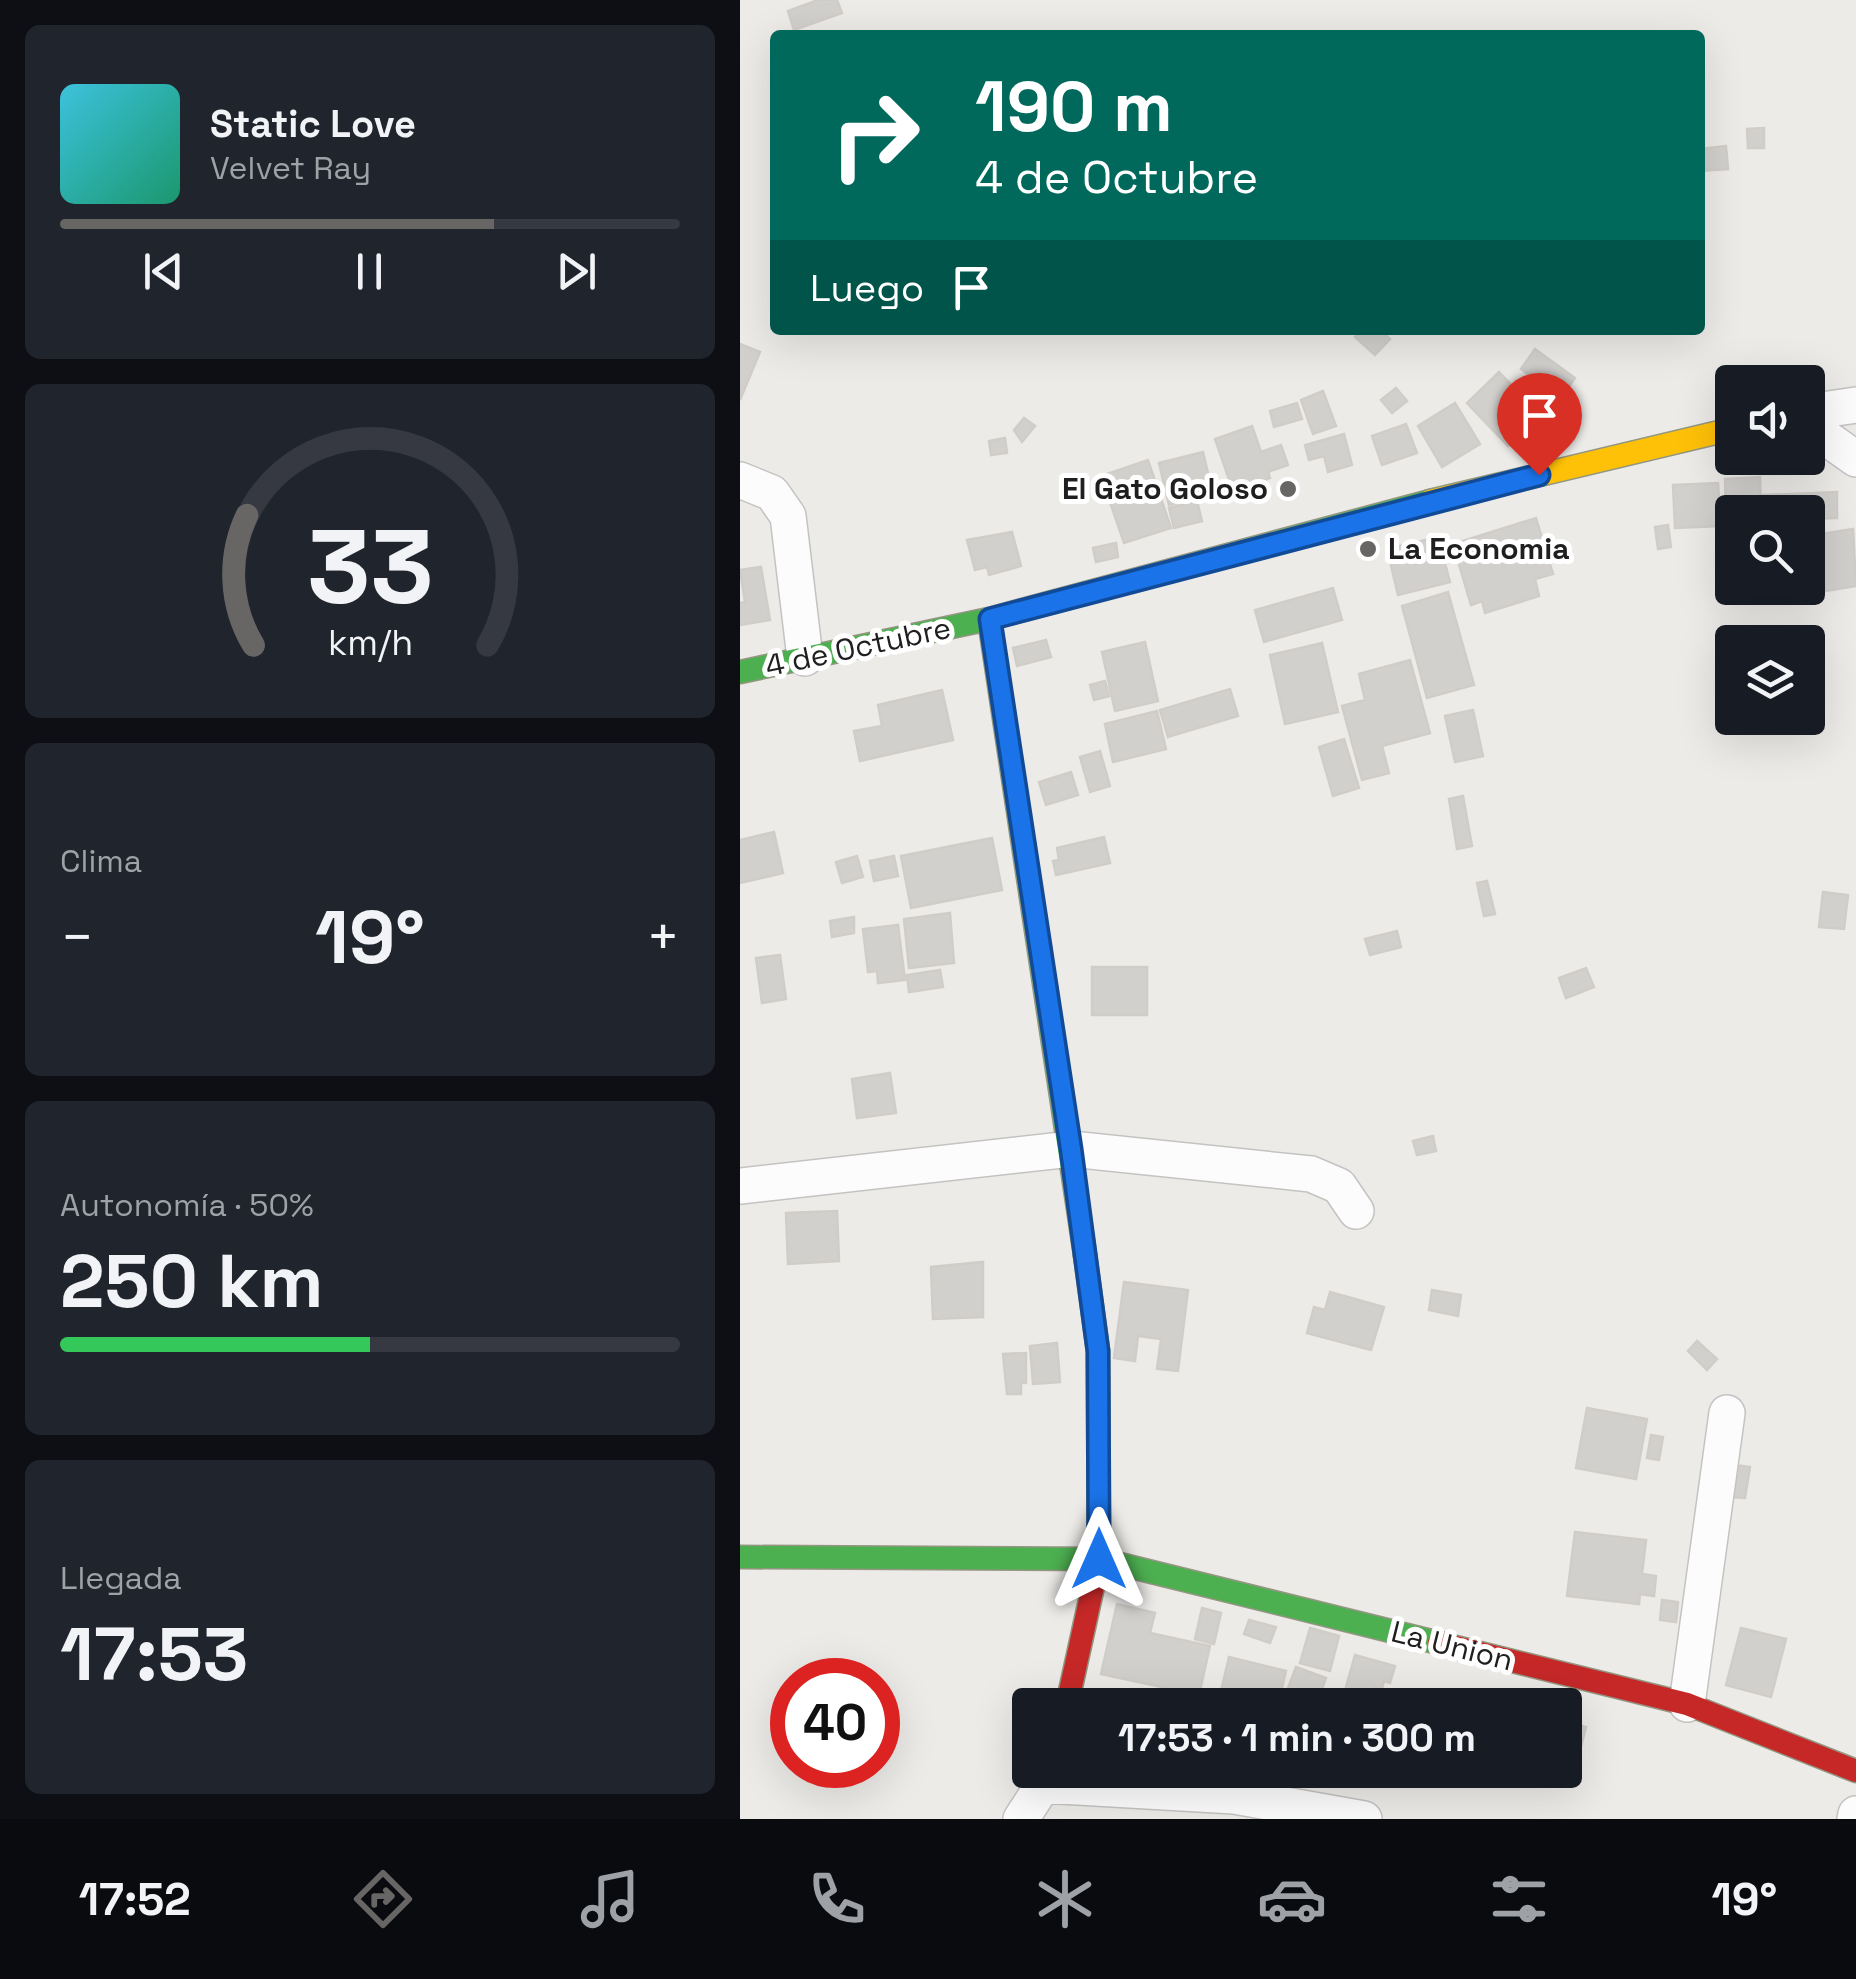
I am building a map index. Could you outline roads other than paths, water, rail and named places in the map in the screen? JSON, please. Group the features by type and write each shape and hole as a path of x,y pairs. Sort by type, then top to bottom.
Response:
{"street":[{"path":"1825,410 1856,405"},
{"name":"4 de Octubre","path":"740,672 990,619 1423,503 1715,433"},
{"path":"1825,438 1856,459"},
{"path":"740,480 772,493 788,516 806,658"},
{"path":"990,619 1098,1351 1099,1559 1072,1688"},
{"path":"740,1186 1071,1149 1310,1174 1339,1186 1356,1211"},
{"path":"1686,1704 1727,1413"},
{"name":"La Union","path":"740,1557 948,1562 1099,1559 1686,1704 1856,1771"},
{"path":"1021,1819 1040,1788"},
{"path":"1150,1788 1234,1796 1364,1819"}],"place":[{"name":"El Gato Goloso","path":"1288,489"},
{"name":"La Economia","path":"1368,549"}]}
